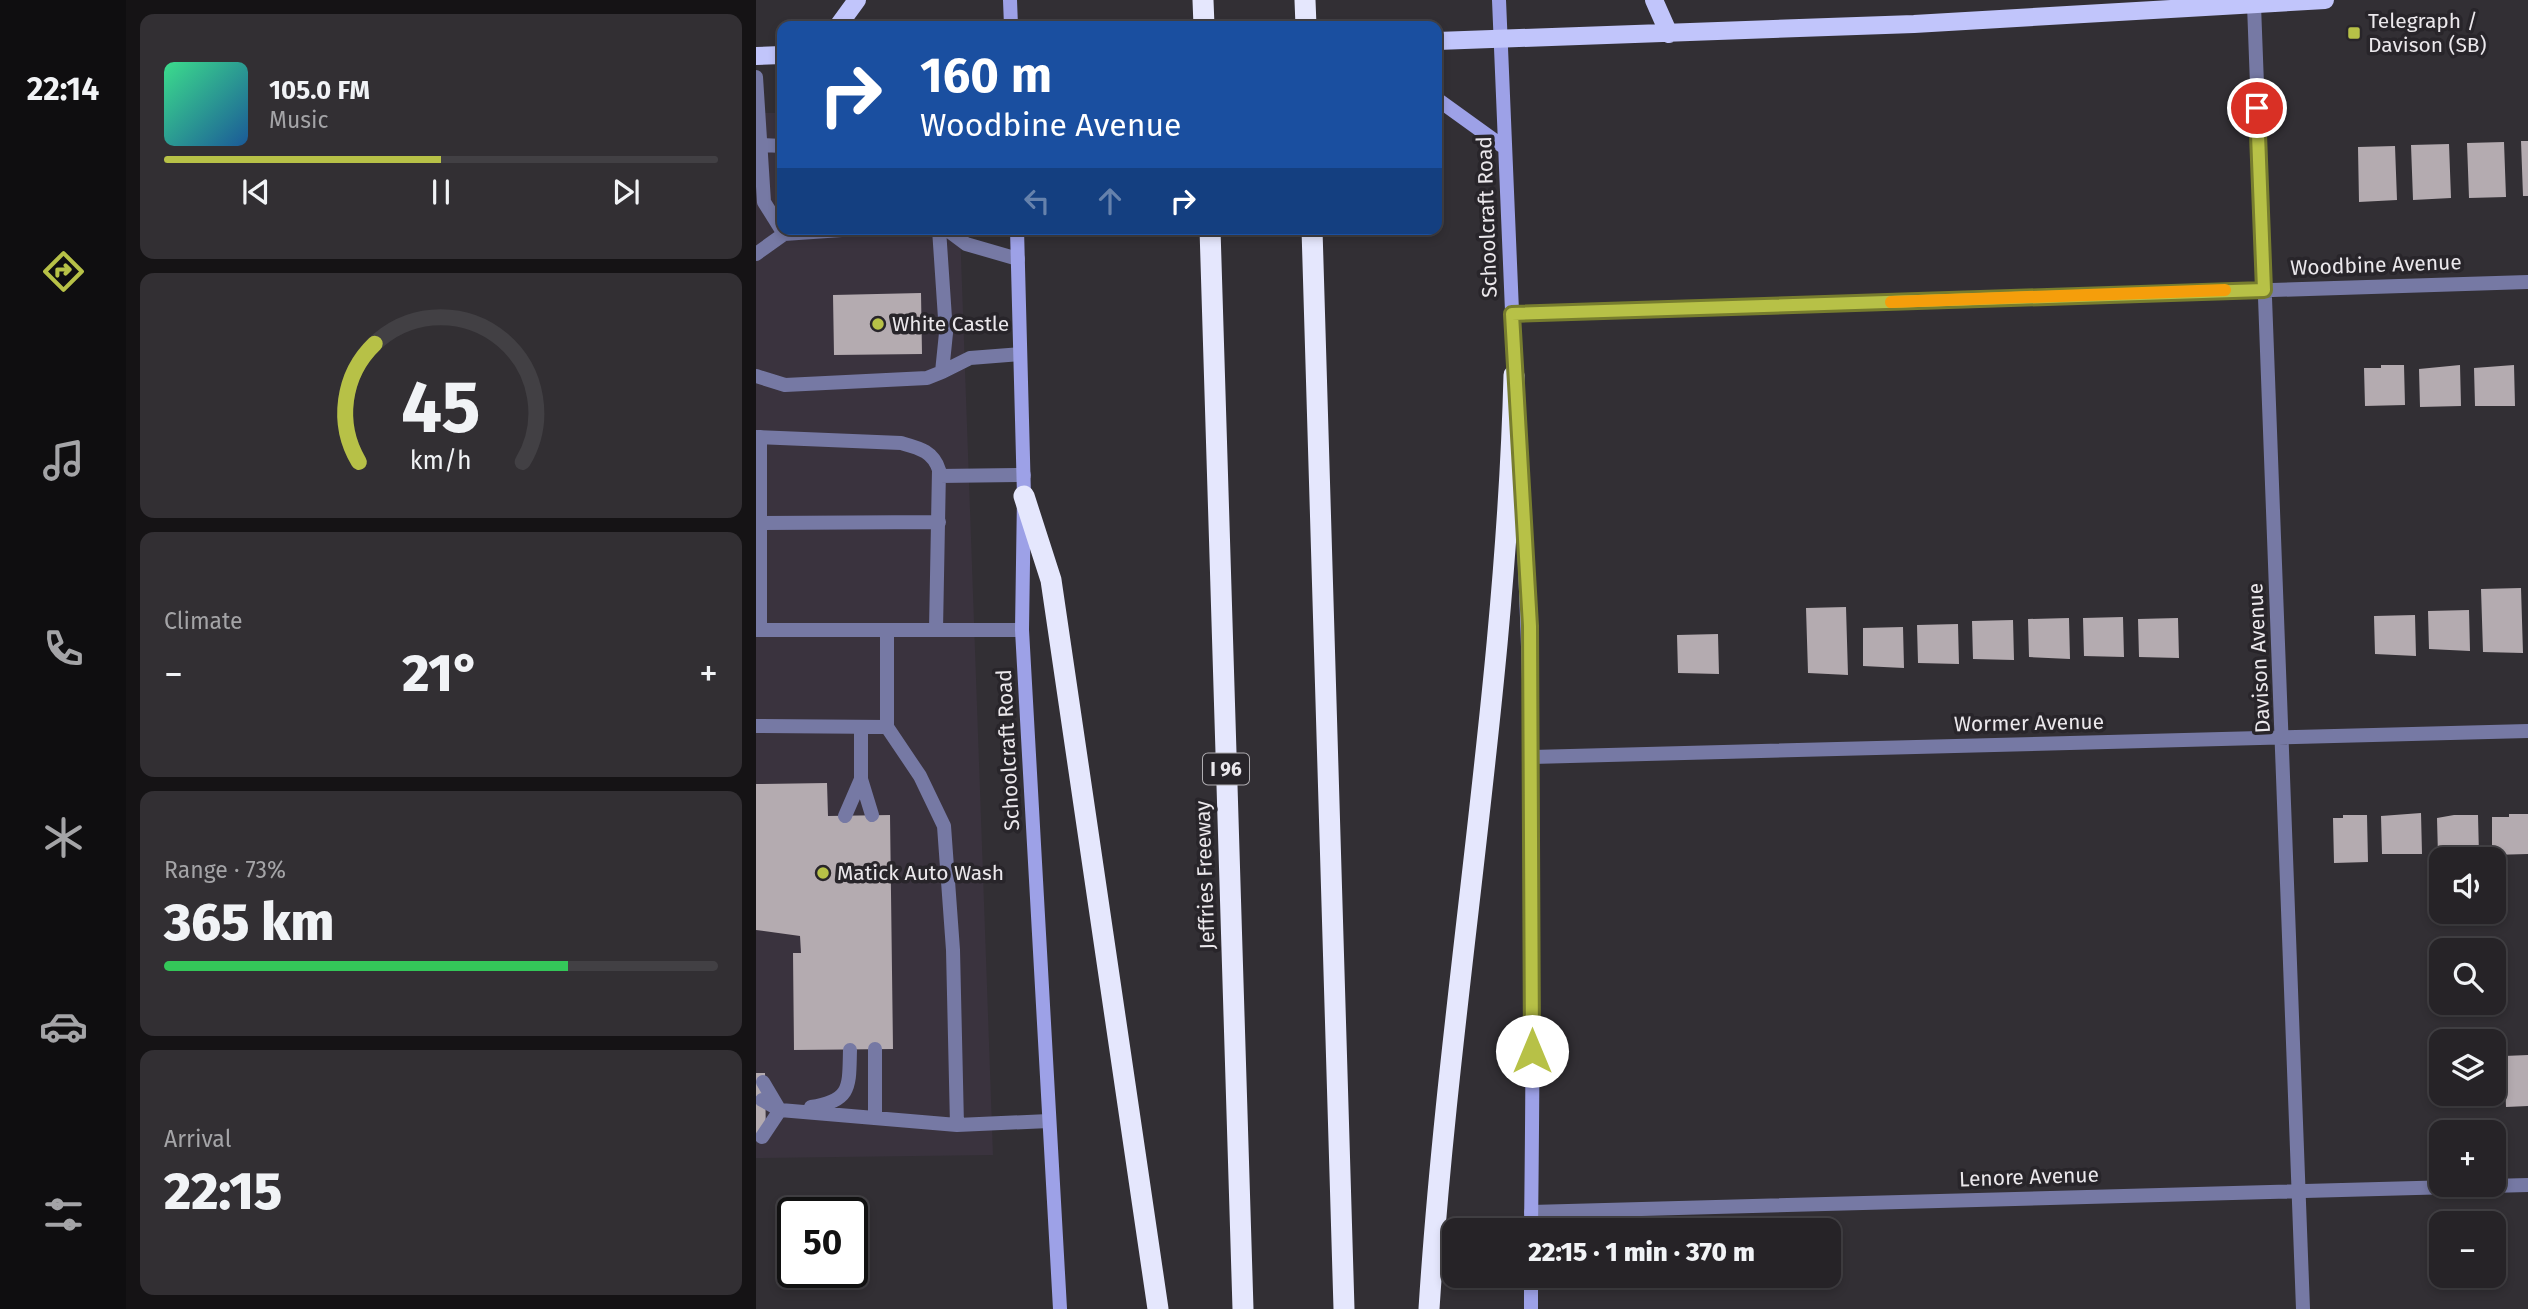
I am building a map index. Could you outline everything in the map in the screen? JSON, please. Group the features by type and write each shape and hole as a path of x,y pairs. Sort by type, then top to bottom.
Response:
{"highway":[{"path":"1203,0 1204,21"},
{"path":"1305,0 1306,21"},
{"name":"Jeffries Freeway","path":"1210,235 1243,1309"},
{"path":"1312,235 1344,1309"},
{"path":"1429,1309 1438,1168 1489,727 1511,489 1514,375"},
{"path":"1024,485 1051,580 1158,1309"}],"main road":[{"path":"842,21 857,0"},
{"path":"1010,0 1011,21"},
{"name":"Schoolcraft Road","path":"1499,0 1514,375 1530,626 1531,1218"},
{"path":"1654,0 1669,34"},
{"path":"1442,41 1914,24 2325,0"},
{"path":"756,56 777,55"},
{"path":"1442,103 1505,148"},
{"name":"Schoolcraft Road","path":"1017,235 1024,485 1022,630 1060,1309"},
{"path":"1531,1288 1531,1309"}],"street":[{"name":"Davison Avenue","path":"2254,5 2303,1309"},
{"path":"756,77 764,202 777,223"},
{"path":"760,145 777,146"},
{"path":"756,254 783,235"},
{"path":"939,235 946,334 942,372"},
{"path":"954,235 966,244 1018,259"},
{"name":"Woodbine Avenue","path":"1512,314 2528,282"},
{"path":"756,376 785,386 927,378 970,358 1020,354"},
{"path":"936,630 939,476 935,458 923,449 901,443 758,437 758,630 887,630 936,630 1022,630"},
{"path":"939,476 1024,485"},
{"path":"760,523 939,522"},
{"path":"887,630 887,727 920,776 944,826 953,950 957,1125"},
{"path":"756,726 887,727"},
{"path":"860,727 860,779 872,815"},
{"name":"Wormer Avenue","path":"1532,757 2528,732"},
{"path":"845,816 860,779"},
{"path":"874,1049 875,1118"},
{"path":"762,1119 784,1110 836,1102 842,1097 849,1082 850,1050"},
{"path":"763,1082 784,1110"},
{"path":"762,1100 784,1110 957,1125 1049,1121"},
{"path":"762,1137 784,1110"},
{"name":"Lenore Avenue","path":"1531,1212 2528,1185"}],"shaded area":[{"path":"756,113 777,113 777,235 960,235 993,1155 756,1158"}],"building":[{"path":"2521,141 2528,141 2528,196 2523,196"},
{"path":"2504,142 2506,197 2469,198 2467,143"},
{"path":"2449,144 2451,198 2413,200 2411,145"},
{"path":"2395,146 2397,200 2359,202 2358,147"},
{"name":"White Castle","path":"921,293 922,354 834,355 833,295"},
{"path":"2381,365 2404,365 2405,405 2365,406 2364,368 2381,368"},
{"path":"2460,365 2461,406 2420,407 2419,369"},
{"path":"2514,365 2515,406 2475,406 2474,368"},
{"path":"2521,588 2523,653 2483,652 2481,589"},
{"path":"1846,607 1848,675 1808,673 1806,608"},
{"path":"2469,610 2470,651 2429,649 2428,611"},
{"path":"2415,615 2416,656 2375,654 2374,616"},
{"path":"2123,617 2124,657 2084,656 2083,618"},
{"path":"2069,618 2070,659 2029,657 2028,619"},
{"path":"2178,618 2179,658 2139,657 2138,619"},
{"path":"2013,620 2014,660 1973,659 1972,621"},
{"path":"1958,624 1959,664 1918,663 1917,625"},
{"path":"1903,627 1904,668 1863,666 1863,628"},
{"path":"1718,634 1719,674 1678,673 1677,635"},
{"name":"Matick Auto Wash","path":"827,783 828,816 890,815 893,1049 794,1050 793,953 801,953 800,936 756,930 756,784"},
{"path":"2421,813 2422,854 2382,854 2381,816"},
{"path":"2509,814 2528,814 2528,854 2506,855 2506,847 2492,847 2492,817 2509,817"},
{"path":"2343,815 2367,815 2368,862 2334,863 2333,818 2343,818"},
{"path":"2478,815 2479,847 2438,847 2437,818"},
{"path":"2528,1055 2528,1106 2506,1107 2506,1056"},
{"path":"756,1073 765,1073 766,1141 756,1141"}],"slow traffic":[{"path":"1891,302 2225,290"}],"place":[{"name":"Telegraph / Davison (SB)","path":"2354,33"},
{"name":"White Castle","path":"878,324"},
{"name":"Matick Auto Wash","path":"823,873"}],"route":[{"path":"1532,1051 1530,626 1512,314 2264,290 2257,108"}]}
